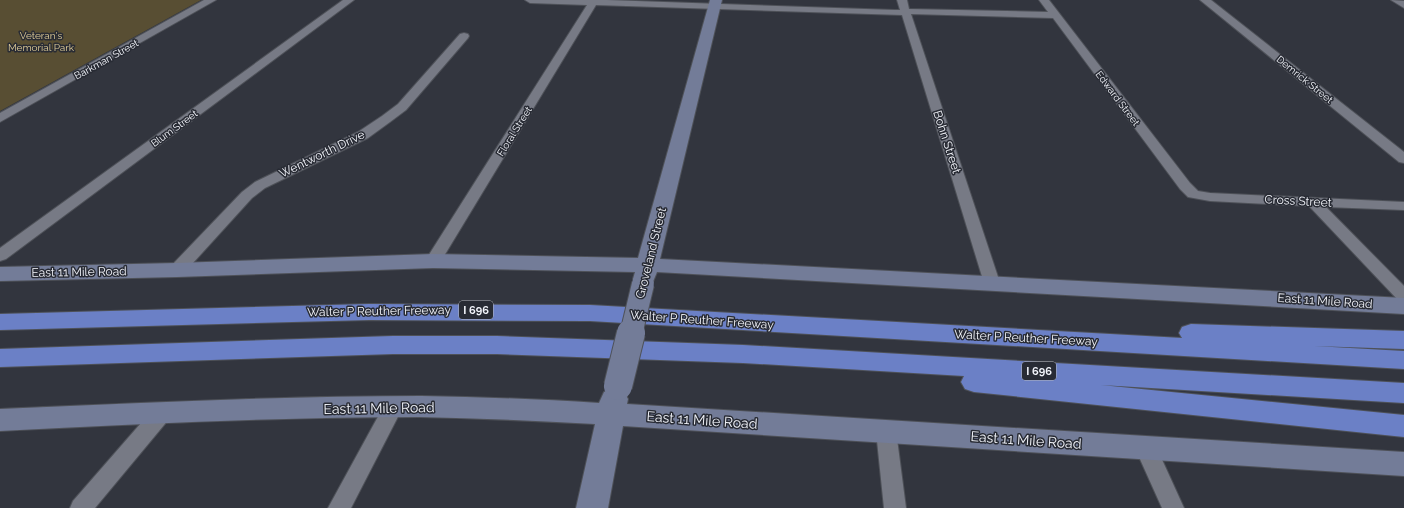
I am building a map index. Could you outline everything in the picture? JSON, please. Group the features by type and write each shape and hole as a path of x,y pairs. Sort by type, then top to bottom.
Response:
{"highway":[{"name":"Walter P Reuther Freeway","path":"0,322 335,311 486,310 590,313 1404,360"},
{"path":"952,334 1061,330 1404,340"},
{"name":"I 696","path":"0,358 401,345 497,345 742,354 1404,393"},
{"path":"674,352 741,367 981,382 1404,426"}],"main road":[{"name":"Groveland Street","path":"592,508 610,414 715,3"},
{"name":"East 11 Mile Road","path":"0,274 177,270 433,261 533,262 646,275 992,283 1404,306"},
{"name":"East 11 Mile Road","path":"0,420 162,413 393,407 495,408 1404,464"}],"street":[{"name":"Barkman Street","path":"0,118 211,0"},
{"name":"Blum Street","path":"0,256 349,0"},
{"path":"530,0 904,6 1056,15"},
{"name":"Edward Street","path":"1044,0 1185,186 1193,194"},
{"name":"Demrick Street","path":"1205,0 1404,159"},
{"path":"1396,0 1404,5"},
{"name":"Floral Street","path":"433,261 595,1"},
{"name":"Bohn Street","path":"904,6 992,283"},
{"name":"Wentworth Drive","path":"177,270 247,195 260,185 363,134 386,120 402,107 464,36"},
{"name":"Cross Street","path":"1193,194 1210,197 1404,206"},
{"path":"1313,202 1404,296"},
{"path":"339,508 393,407"},
{"path":"81,508 162,413"},
{"path":"886,431 895,508"},
{"path":"1146,448 1173,508"}],"green space":[{"name":"Veteran's Memorial Park","path":"0,0 201,0 0,111"}]}
